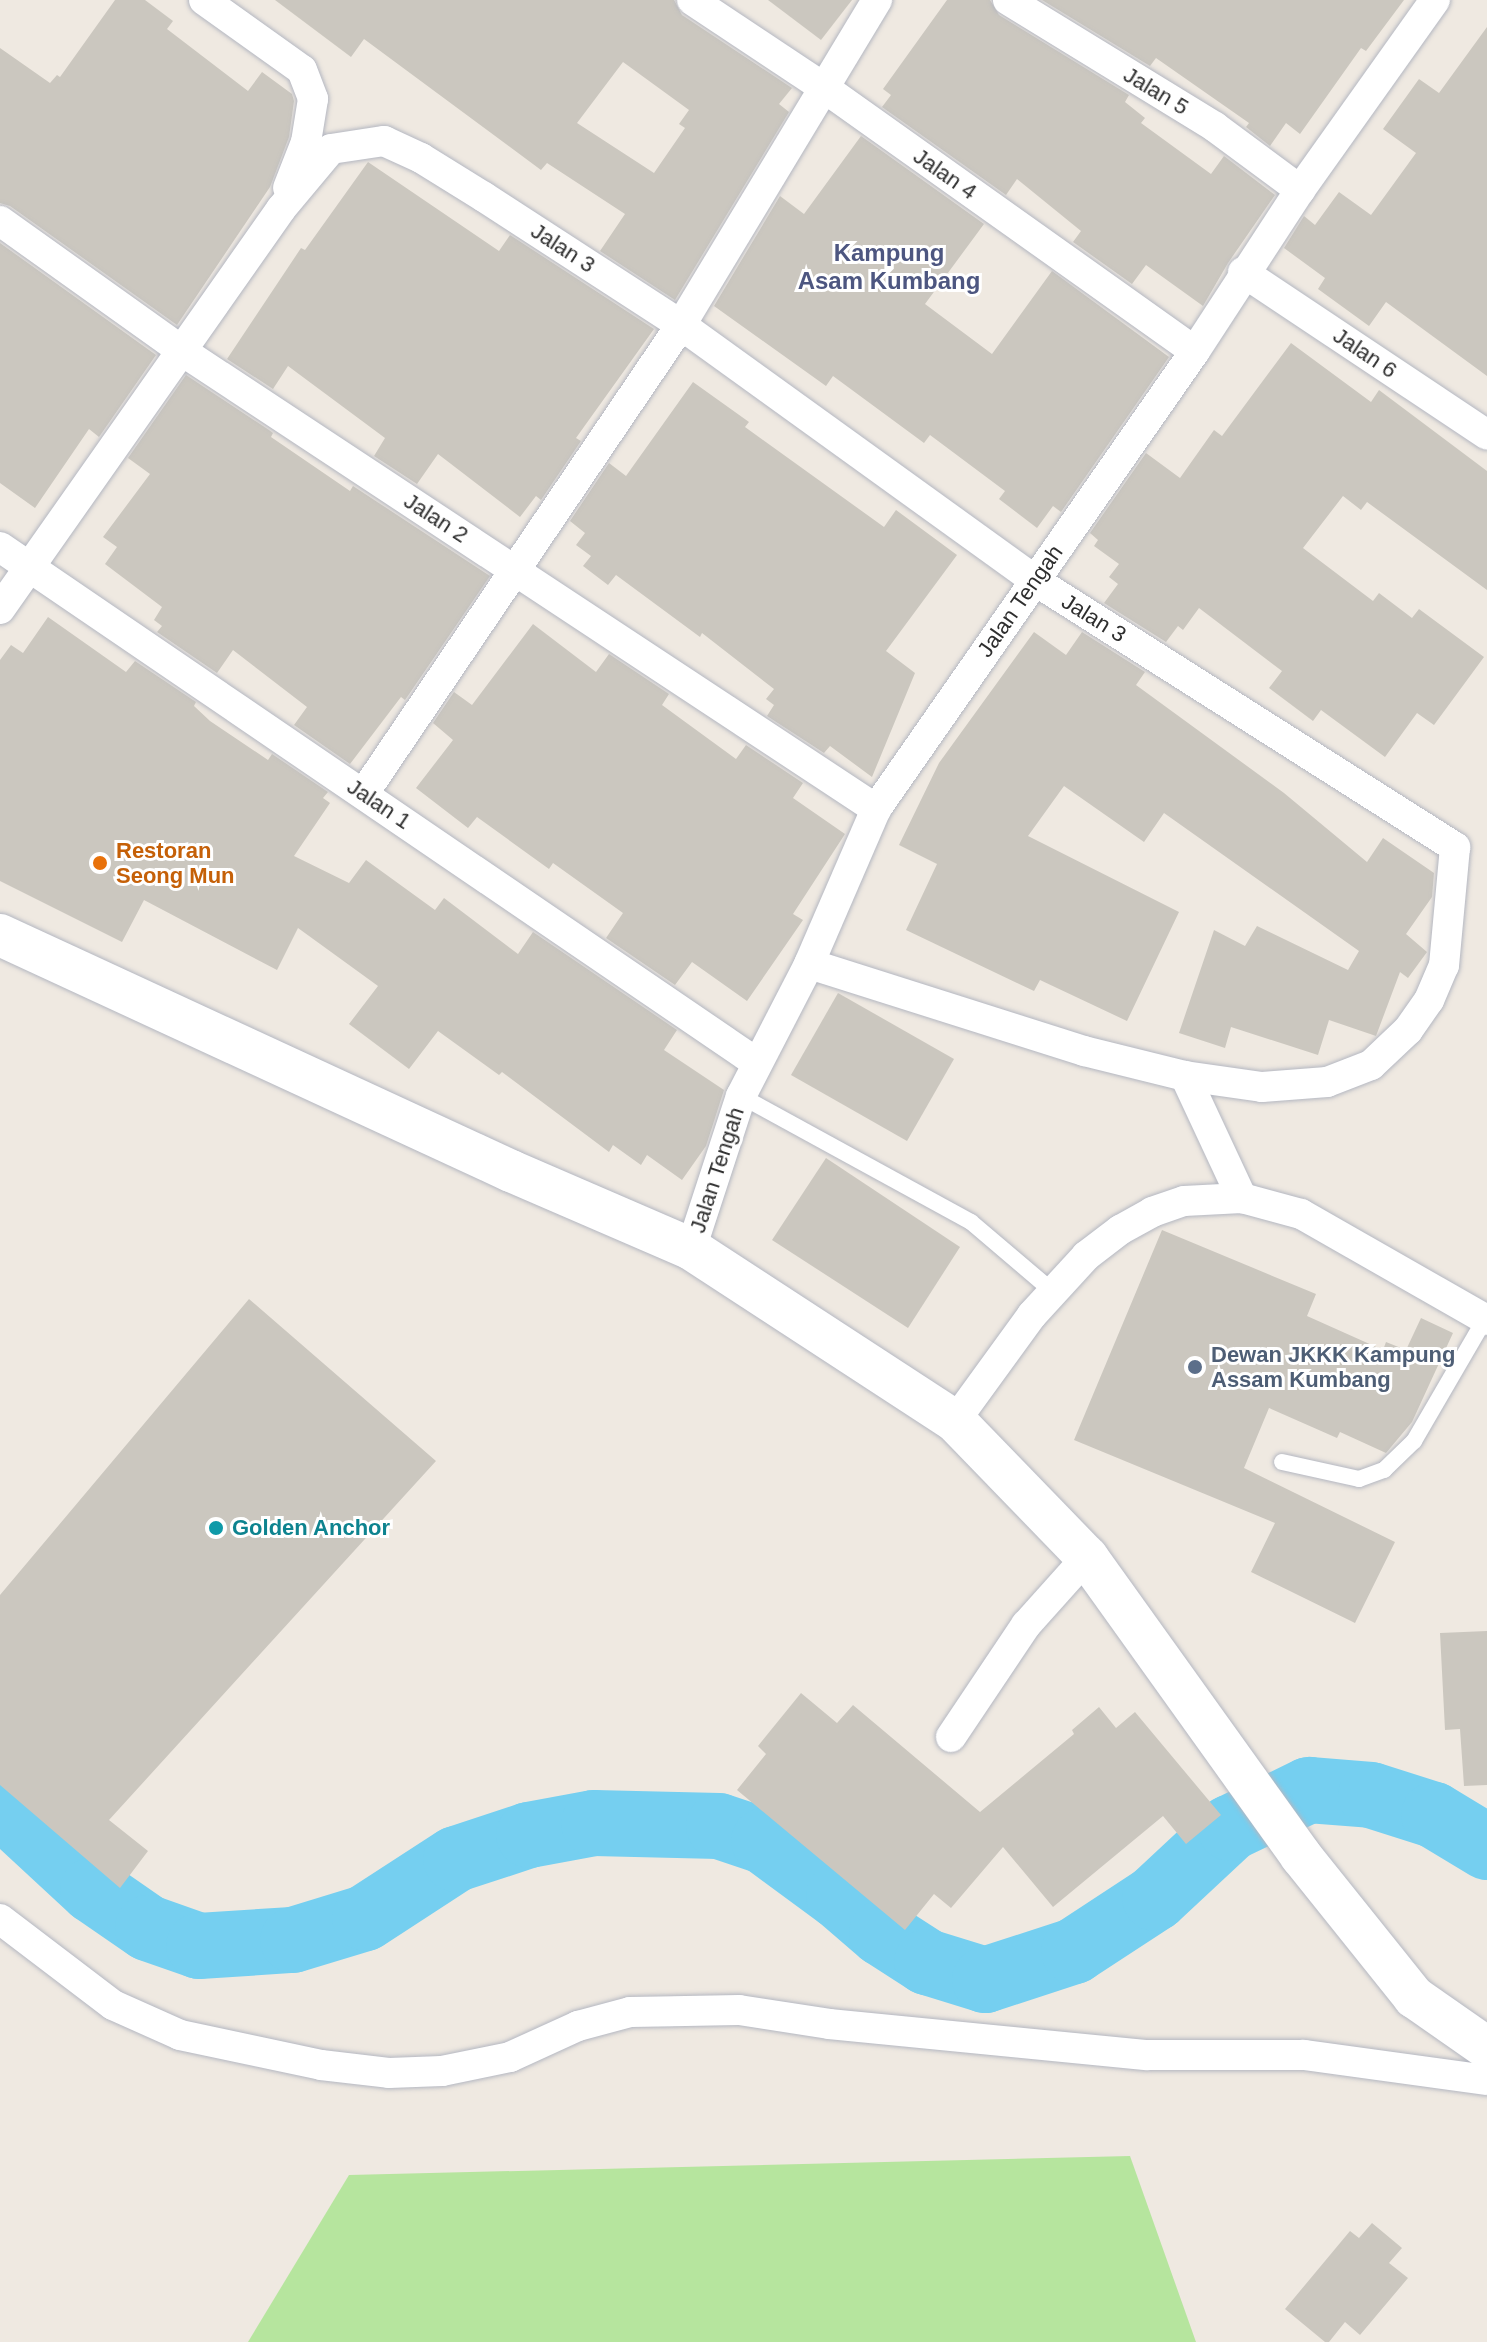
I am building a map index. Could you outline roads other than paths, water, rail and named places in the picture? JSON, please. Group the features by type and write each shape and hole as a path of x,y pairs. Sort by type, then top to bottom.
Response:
{"main road":[{"path":"0,935 511,1171 691,1249 955,1421 1087,1557 1301,1856 1414,1997 1487,2048"}],"street":[{"path":"0,609 281,209 306,142 313,99 302,70 204,0"},
{"name":"Jalan 4","path":"692,0 823,87 1195,351"},
{"path":"364,793 681,325 877,0"},
{"name":"Jalan 5","path":"1008,0 1215,127 1300,190"},
{"name":"Jalan Tengah","path":"691,1249 741,1096 809,964 876,809 1195,351 1243,272 1435,0"},
{"name":"Jalan 3","path":"281,209 331,149 384,141 421,158 681,325 1034,580 1455,847 1444,965 1429,1000 1408,1030 1371,1065 1327,1082 1262,1087 1185,1076 1084,1051 809,964"},
{"name":"Jalan 2","path":"0,221 182,351 876,809"},
{"name":"Jalan 6","path":"1243,272 1487,435"},
{"name":"Jalan 1","path":"0,547 757,1063"},
{"path":"1185,1076 1242,1198"},
{"path":"955,1421 1052,1291 1086,1256 1120,1230 1152,1212 1184,1201 1242,1198 1301,1214 1486,1320"},
{"path":"951,1737 1026,1625 1087,1557"},
{"path":"0,1919 113,2005 180,2035 321,2065 389,2073 442,2071 510,2057 578,2026 630,2012 739,2010 829,2024 1147,2055 1304,2055 1487,2080"}],"lane":[{"path":"741,1096 971,1222 1052,1291"},
{"path":"1282,1462 1359,1479 1384,1470 1414,1441 1486,1320"}],"waterway":[{"path":"0,1804 93,1890 148,1928 199,1946 293,1940 365,1918 456,1859 529,1835 594,1823 719,1826 764,1841 839,1896 882,1933 927,1962 985,1980 1074,1951 1155,1898 1230,1828 1309,1790 1371,1795 1434,1815 1487,1847"}],"place":[{"name":"Restoran Seong Mun","path":"100,863"},
{"name":"Dewan JKKK Kampung Assam Kumbang","path":"1195,1367"},
{"name":"Golden Anchor","path":"216,1528"}],"district":[{"name":"Kampung Asam Kumbang","path":"889,267"}]}
